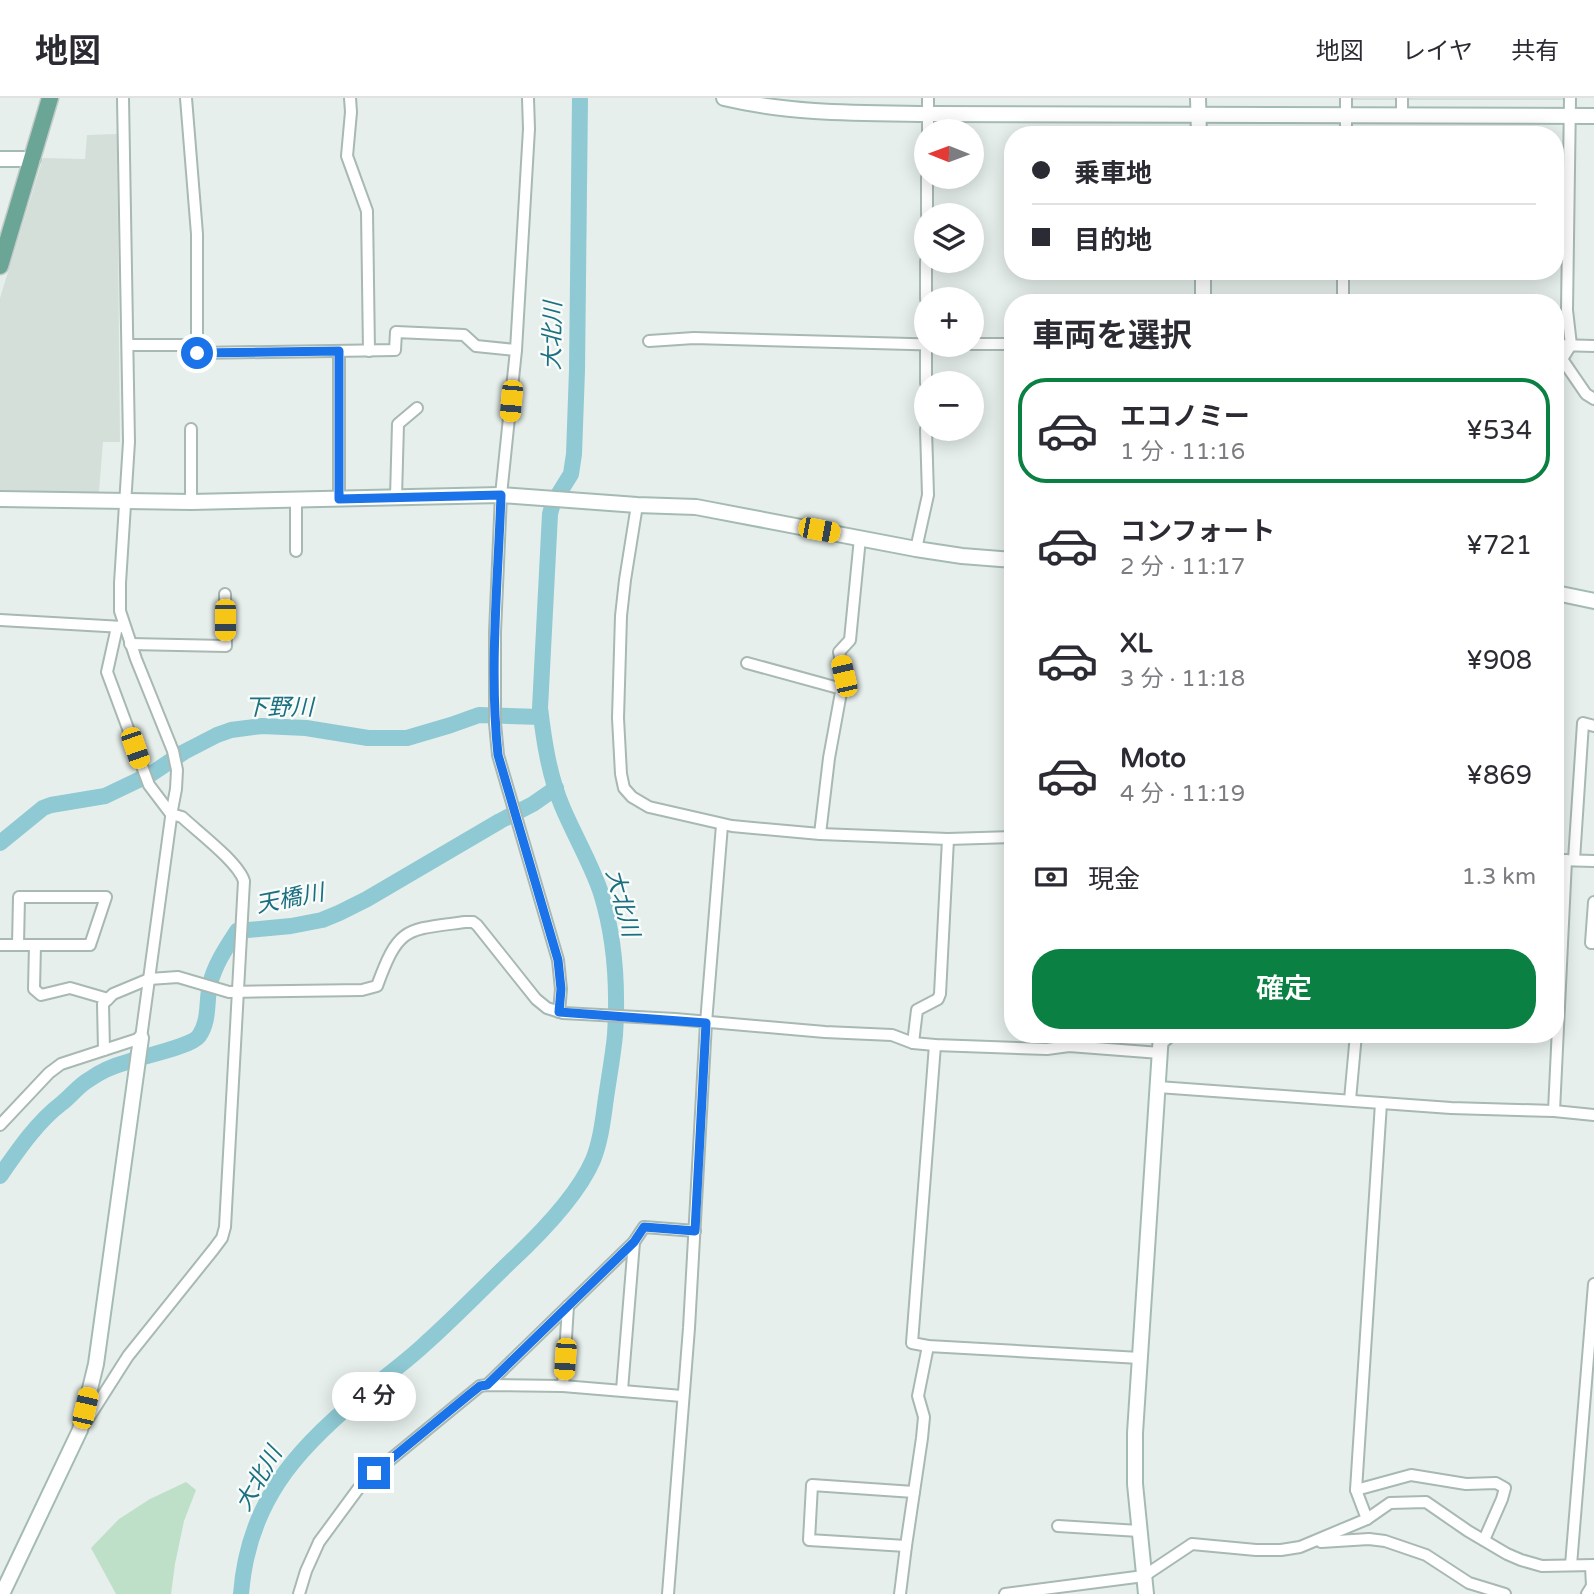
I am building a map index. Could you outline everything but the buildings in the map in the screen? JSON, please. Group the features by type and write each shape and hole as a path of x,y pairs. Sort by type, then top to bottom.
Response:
{"main road":[{"path":"0,266 6,225 33,159 50,98"}],"street":[{"path":"2,1594 80,1430 128,1356 222,1238 225,1227 244,881 242,874 232,863 182,817 171,814 149,785 107,672 121,627 119,598 130,442 123,98"},
{"path":"187,98 197,234 197,353 394,350 396,332 464,335 476,346 516,350"},
{"path":"350,98 347,156 367,211 369,351"},
{"path":"528,98 529,130 516,350 495,632 495,717 498,755 558,960 561,1012"},
{"path":"724,98 822,113 1594,116"},
{"path":"928,98 928,119"},
{"path":"1198,98 1199,126"},
{"path":"1346,98 1346,126"},
{"path":"1402,98 1402,115"},
{"path":"1564,355 1571,345 1567,310 1570,98"},
{"path":"0,159 33,159"},
{"path":"649,341 694,338 914,345"},
{"path":"984,344 1004,344"},
{"path":"128,345 197,345"},
{"path":"1564,345 1594,346"},
{"path":"339,351 339,499"},
{"path":"1564,368 1586,394 1594,399"},
{"path":"396,497 398,424 417,408"},
{"path":"191,429 191,502"},
{"path":"916,549 928,495 926,441"},
{"path":"0,499 191,502 505,495 696,507 916,549 1004,559"},
{"path":"296,500 296,551"},
{"path":"632,504 621,616 618,718 621,774 624,788 632,797 649,807 722,825 820,834 948,839 1004,837"},
{"path":"820,834 829,758 844,676 839,652 850,640 860,538"},
{"path":"131,644 226,646 225,594"},
{"path":"1564,595 1594,601"},
{"path":"0,620 121,627"},
{"path":"80,1430 96,1364 177,770 131,644 121,627"},
{"path":"747,663 842,689"},
{"path":"1564,881 1583,723 1594,726"},
{"path":"668,1594 689,1328 706,1023 722,825"},
{"path":"913,1043 917,1010 938,999 940,994 948,839"},
{"path":"1565,860 1594,861"},
{"path":"0,945 18,945 90,945 106,897 19,897 18,945"},
{"path":"1594,902 1591,943 1594,943"},
{"path":"104,1050 103,1003 113,994 149,979 178,977 229,992 352,990 377,986 388,957 404,935 420,928 473,922 536,999 561,1012 892,1035 913,1043 935,1045 1048,1049 1161,1044 1135,1433 1135,1484 1146,1594"},
{"path":"35,945 33,989 41,995 70,988 108,999"},
{"path":"0,1125 49,1073 61,1064 141,1038"},
{"path":"1350,1100 1355,1043"},
{"path":"1553,1111 1556,1043"},
{"path":"935,1045 912,1343 1140,1358"},
{"path":"1158,1087 1451,1108 1594,1115"},
{"path":"1367,1519 1356,1490 1381,1102"},
{"path":"487,1385 634,1242 644,1227 695,1231"},
{"path":"622,1390 634,1242"},
{"path":"1571,1565 1594,1284"},
{"path":"563,1386 568,1306"},
{"path":"900,1594 924,1417 918,1396 928,1346"},
{"path":"299,1594 318,1542 358,1489 480,1386 563,1386 682,1396"},
{"path":"1356,1490 1411,1475 1466,1484 1496,1483 1505,1488 1484,1540"},
{"path":"906,1546 809,1540 812,1485 914,1492"},
{"path":"1005,1594 1144,1577 1192,1544 1256,1550 1300,1547 1367,1519 1390,1503 1426,1502 1484,1540 1521,1560 1542,1566 1593,1565 1592,1586 1587,1594"},
{"path":"1058,1526 1139,1531"},
{"path":"1314,1542 1370,1539 1385,1541 1426,1555 1469,1583 1505,1594"}],"shaded area":[{"path":"1565,98 1565,100 1353,100"},
{"path":"117,134 120,442 103,442 99,492 0,491 0,298 43,158 85,159 87,135"}],"green space":[{"path":"186,1482 196,1490 184,1521 171,1594 116,1594 91,1548 119,1519 150,1499"}],"waterway":[{"name":"大北川","path":"241,1594 245,1562 253,1533 264,1506 295,1459 336,1417 437,1333 545,1228 586,1174 600,1137 615,1035 616,981 612,945 601,893 554,782 540,708 550,514 553,503 571,474 574,454 580,98"},
{"name":"下野川","path":"0,843 43,808 105,796 151,774 184,752 231,730 262,726 306,728 368,738 407,738 479,715 541,717"},
{"name":"天橋川","path":"0,1176 36,1128 86,1081 111,1068 176,1048 199,1036 206,1017 212,977 221,956 237,931 291,926 322,920 339,913 533,804 556,788"}],"route":[{"path":"197,353 339,351 339,499 501,495 495,632 495,723 498,755 558,960 561,989 559,1012 706,1023 695,1231 644,1227 634,1242 487,1385 480,1386 374,1473"}]}
